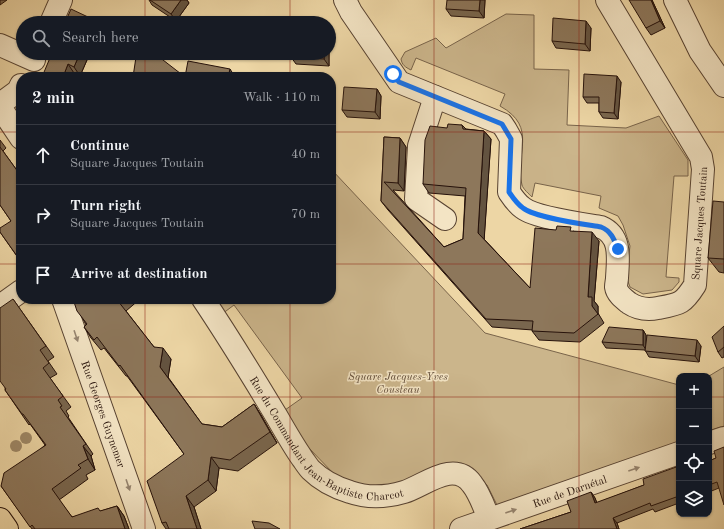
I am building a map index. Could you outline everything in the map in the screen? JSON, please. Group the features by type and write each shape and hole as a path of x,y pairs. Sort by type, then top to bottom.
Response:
{"main road":[{"path":"0,519 7,529"}],"street":[{"path":"54,16 61,0"},
{"name":"Square Jacques Toutain","path":"345,0 351,12 399,82 502,124 511,139 509,192 513,199 524,209 538,215 601,227 607,230 614,237 618,249 616,287 622,298 636,307 650,309 677,304 686,298 695,285 703,169 701,157 607,0"},
{"path":"675,0 700,51 724,86"},
{"path":"0,45 16,54"},
{"path":"16,93 0,106 16,130"},
{"path":"435,97 419,146 416,199 445,219"},
{"path":"0,306 16,295"},
{"name":"Rue Georges Guynemer","path":"65,304 144,529"},
{"name":"Rue du Commandant Jean-Baptiste Charcot","path":"206,304 223,328 294,446 311,470 332,485 351,493 366,496 395,495 406,492 436,478 448,474 457,474 466,478 472,483 479,494 489,519"},
{"path":"712,442 724,438"},
{"name":"Rue de Darnétal","path":"461,529 676,454"}],"green space":[{"path":"506,14 534,15 534,69 569,70 567,125 626,128 659,116 688,160 688,176 674,176 666,277 679,278 679,282 672,290 643,294 630,287 626,276 630,246 623,225 618,216 599,208 601,196 535,183 532,197 525,190 522,185 520,173 523,142 522,132 519,123 512,114 500,106 505,94 416,58 411,70 405,67 402,63 401,59 405,52 436,38 446,48"},
{"name":"Square Jacques-Yves Cousteau","path":"336,174 485,333 676,384 676,443 497,505 487,485 472,472 377,490 335,475 306,445 285,410 302,398 234,305 222,314 215,304 336,304"},
{"path":"724,367 724,426 712,430 712,409 712,374"}],"building":[{"path":"150,0 181,0 171,14"},
{"path":"447,0 480,0 479,11 446,9"},
{"path":"629,0 651,0 660,21 646,28"},
{"path":"71,9 86,16 68,16"},
{"path":"553,18 586,21 585,44 552,41"},
{"path":"49,60 77,60 74,67 68,64 65,72 44,72"},
{"path":"136,60 163,60 179,72 134,72"},
{"path":"188,61 230,69 229,72 186,72"},
{"path":"584,74 617,76 614,113 599,112 599,97 583,97"},
{"path":"344,87 377,89 375,112 342,110"},
{"path":"448,124 462,125 463,129 484,131 478,233 530,288 535,228 556,230 557,226 571,227 570,231 592,232 588,297 592,297 592,306 598,314 574,333 532,331 533,321 486,319 381,201 384,137 400,138 398,183 384,182 444,247 463,239 466,188 423,184 425,140 430,126 447,128"},
{"path":"0,147 16,169 16,255 0,232 0,228 11,221 0,205"},
{"path":"713,201 724,202 724,259 708,258"},
{"path":"13,299 46,346 40,350 49,363 43,368 63,396 58,400 62,406 60,407 86,444 83,446 88,459 78,465 81,468 52,489 72,517 98,508 100,511 117,506 125,529 35,529 32,525 30,527 1,486 4,473 46,445 22,414 0,381 0,308"},
{"path":"75,304 120,304 154,347 163,348 160,367 202,424 222,427 254,404 270,432 230,460 211,457 208,480 186,496 197,529 169,529 166,522 162,523 147,481 184,454 120,365 119,366 97,337 94,340 84,327 87,324 77,311"},
{"path":"724,326 724,347 718,352 712,337"},
{"path":"609,327 643,330 643,345 602,342"},
{"path":"647,335 697,340 695,356 645,351"},
{"path":"724,447 724,505 717,482 712,484 712,460 716,458 714,451"},
{"path":"676,467 676,497 651,506 650,503 613,518 617,529 520,529 571,512 567,501 591,492 595,503 644,485 643,479"},
{"path":"252,521 269,523 280,529 255,529"}],"route":[{"path":"393,74 399,82 502,124 511,139 509,192 513,199 524,209 538,215 601,227 607,230 614,237 618,249"}]}
